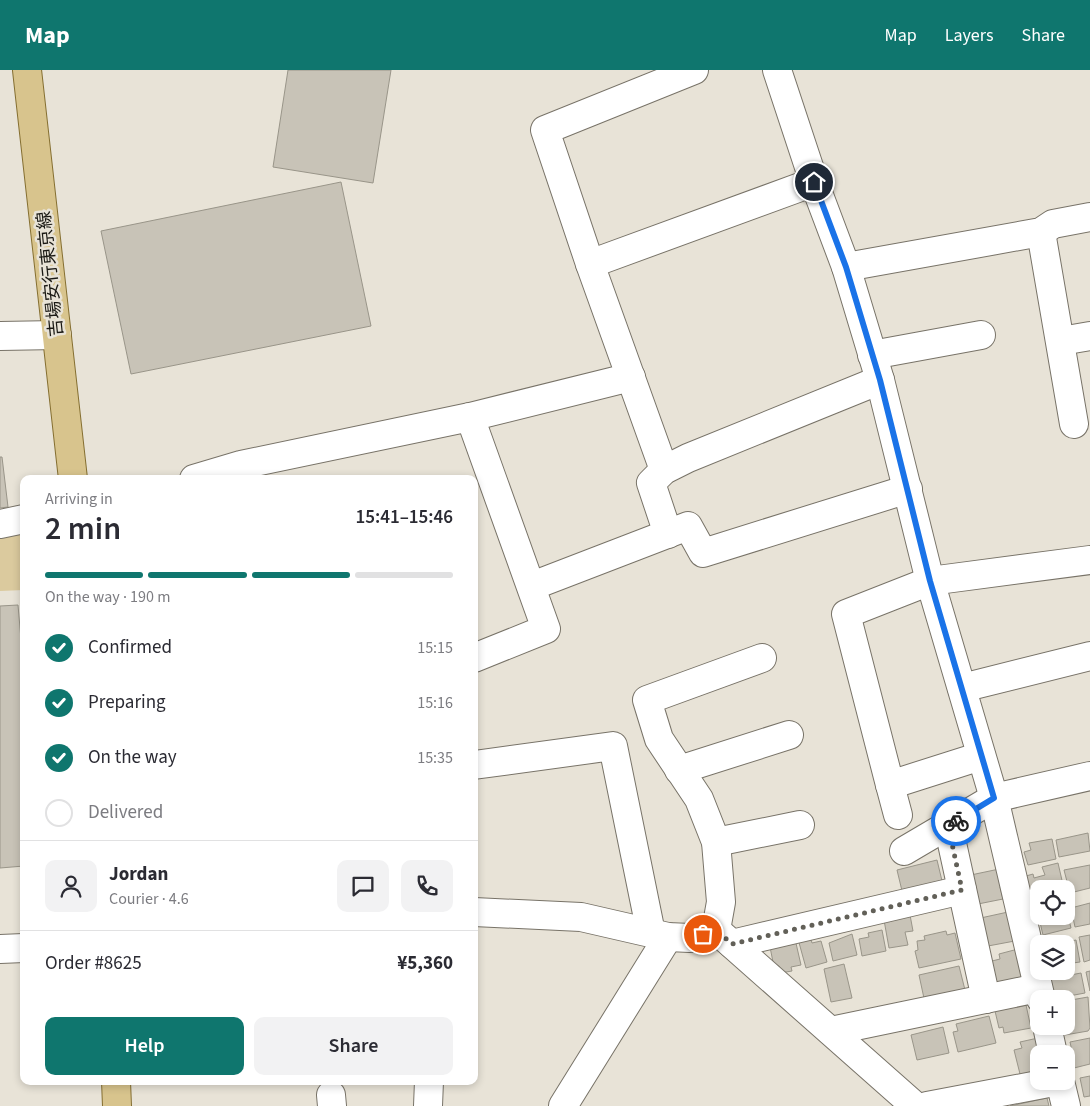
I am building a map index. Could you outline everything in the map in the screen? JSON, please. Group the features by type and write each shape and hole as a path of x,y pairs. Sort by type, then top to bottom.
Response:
{"main road":[{"name":"吉場安行東京線","path":"27,70 72,475"},
{"path":"116,1085 117,1106"}],"street":[{"path":"664,470 590,264 545,130 694,70"},
{"path":"777,70 814,182 846,267 876,367 930,581 994,798 1038,990"},
{"path":"590,264 814,182"},
{"path":"846,267 1041,232 1053,224 1090,217"},
{"path":"1041,232 1074,424"},
{"path":"0,336 57,334"},
{"path":"668,534 651,484 664,470 876,367 981,335"},
{"path":"1060,341 1090,336"},
{"path":"207,475 241,465 470,417 631,378"},
{"path":"470,417 546,629 478,656"},
{"path":"532,586 688,526 703,553 908,489"},
{"path":"0,524 20,520"},
{"path":"898,815 846,614 930,581 1090,560"},
{"path":"962,688 1090,656"},
{"path":"762,658 647,700 659,739 699,799 716,842 724,937 916,1106"},
{"path":"679,770 789,734"},
{"path":"478,764 613,746 660,935 563,1106"},
{"path":"890,785 981,756"},
{"path":"904,851 994,798 1090,776"},
{"path":"716,842 800,825"},
{"path":"948,825 986,999"},
{"path":"478,912 581,917 660,935 690,938 724,937 962,890"},
{"path":"0,948 20,948"},
{"path":"831,1031 986,999 1030,995"},
{"path":"428,1106 429,1085"},
{"path":"927,1106 1030,1087"},
{"path":"1062,1090 1066,1106"}],"shaded area":[{"path":"20,534 20,590 0,591 0,538"}],"building":[{"path":"288,70 391,70 373,183 273,167"},
{"path":"341,182 371,326 131,374 101,231"},
{"path":"0,457 2,457 8,507 0,508"},
{"path":"18,605 20,628 20,866 0,868 0,606"},
{"path":"1088,833 1090,851 1059,857 1056,840"},
{"path":"1052,839 1056,859 1028,865 1024,852 1031,850 1029,843"},
{"path":"937,860 943,885 903,895 897,870"},
{"path":"1058,863 1062,880 1030,880 1030,891 1026,876 1033,874 1034,878 1045,875 1042,867"},
{"path":"1090,865 1090,888 1075,892 1075,880 1067,880 1064,870"},
{"path":"1004,868 1008,885 1000,887 1003,899 973,905 966,876"},
{"path":"1090,903 1090,924 1075,927 1075,907"},
{"path":"1008,912 1020,940 988,946 976,919"},
{"path":"910,915 913,931 905,932 908,945 889,948 884,920"},
{"path":"1041,925 1070,925 1071,928 1043,935"},
{"path":"882,930 886,951 862,956 859,939 869,937 868,933"},
{"path":"946,931 947,935 955,933 961,959 919,968 915,951 918,950 917,941 925,940 924,936"},
{"path":"852,934 857,955 833,961 829,943"},
{"path":"1090,935 1090,960 1084,962 1079,937"},
{"path":"810,936 812,943 821,941 827,962 806,968 798,939"},
{"path":"795,939 801,965 791,967 792,971 780,973 779,966 774,967 769,942"},
{"path":"1075,940 1080,962 1075,963"},
{"path":"1018,949 1026,978 995,986 988,962 1000,959 999,954"},
{"path":"844,964 852,998 831,1002 824,969"},
{"path":"959,966 966,994 925,1003 919,975"},
{"path":"1090,971 1090,991 1086,972"},
{"path":"1081,973 1085,993 1075,995 1075,990 1051,990 1049,980 1075,980 1075,974"},
{"path":"1088,997 1090,1028 1088,1031 1075,1033 1075,999"},
{"path":"1026,1005 1030,1028 1004,1033 1003,1027 999,1028 995,1011"},
{"path":"989,1016 996,1043 958,1052 953,1032 958,1031 956,1024"},
{"path":"943,1027 949,1053 917,1060 911,1035"},
{"path":"1038,1038 1040,1045 1030,1045 1030,1076 1021,1078 1014,1050 1022,1048 1020,1042"},
{"path":"1090,1038 1090,1064 1075,1068 1075,1045 1071,1045 1070,1042"},
{"path":"1090,1076 1090,1096 1084,1097 1080,1078"},
{"path":"1047,1098 1049,1106 1010,1106"}],"way so far":[{"path":"703,934 716,930 732,944 962,890 948,825 956,821"}],"route":[{"path":"814,182 846,267 880,380 930,581 994,798 956,821"}]}
